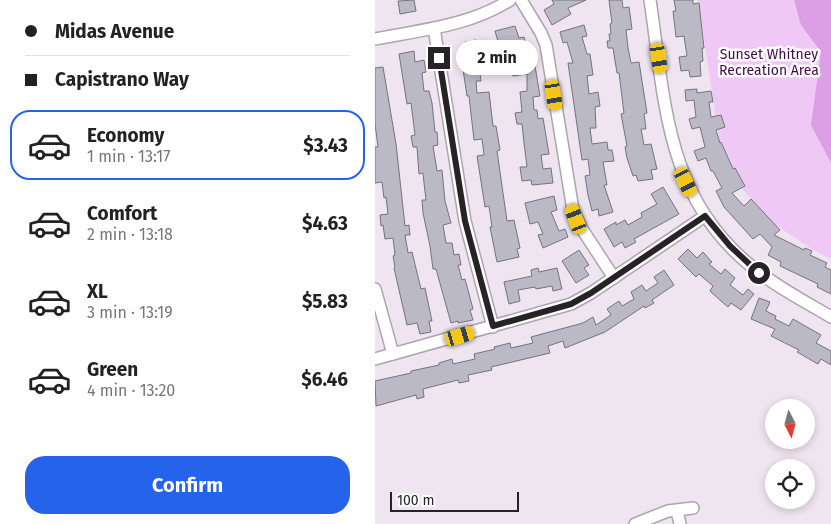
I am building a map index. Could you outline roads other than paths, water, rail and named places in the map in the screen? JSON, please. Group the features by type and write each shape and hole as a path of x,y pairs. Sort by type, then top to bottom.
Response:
{"street":[{"path":"375,39 467,20 510,0"},
{"path":"521,0 546,45 573,210 582,229 613,278"},
{"path":"650,0 667,117 674,149 686,182 705,216 730,246 754,269 831,317"},
{"path":"435,28 465,221 493,326"},
{"path":"375,359 571,304 705,216"},
{"path":"375,289 393,354"},
{"path":"635,524 668,511 693,508"},
{"path":"677,511 680,524"}],"park label":[{"name":"Sunset Whitney Recreation Area","path":"769,62"}]}
